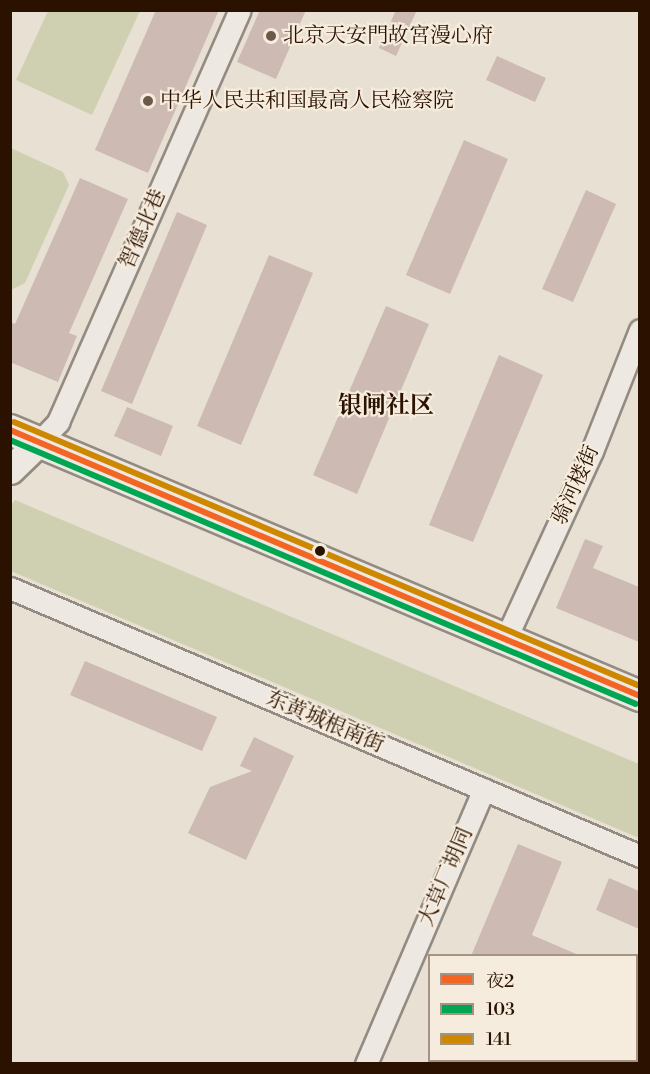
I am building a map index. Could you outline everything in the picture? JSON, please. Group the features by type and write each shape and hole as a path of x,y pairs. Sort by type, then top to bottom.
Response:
{"main road":[{"path":"10,430 639,696"}],"street":[{"name":"智德北巷","path":"39,442 58,422 240,10"},
{"name":"骑河楼街","path":"506,638 592,451 639,330"},
{"path":"10,470 39,442"},
{"name":"东黄城根南街","path":"10,588 639,856"},
{"name":"大草厂胡同","path":"366,1064 422,953 484,789"}],"green space":[{"path":"48,11 140,11 92,115 16,80"},
{"path":"11,148 63,172 69,185 25,283 11,290"},
{"path":"15,500 639,764 639,838 11,571 11,505"}],"building":[{"name":"中华人民共和国最高人民检察院","path":"156,10 219,10 148,173 95,150"},
{"name":"北京天安門故宮漫心府","path":"260,10 306,10 276,79 237,62"},
{"path":"396,10 417,10 396,56 379,48"},
{"path":"497,56 546,78 535,102 486,80"},
{"path":"464,140 508,159 450,294 406,275"},
{"path":"80,178 128,199 69,333 77,336 58,382 10,362 10,322 15,324"},
{"path":"586,190 616,204 573,302 542,289"},
{"path":"177,212 207,225 132,404 101,391"},
{"path":"269,255 313,273 241,445 197,426"},
{"path":"386,306 429,324 357,494 313,475"},
{"path":"499,355 543,375 473,542 429,525"},
{"path":"127,407 173,426 161,456 114,436"},
{"path":"585,539 603,546 593,568 639,587 639,642 556,608"},
{"path":"85,661 217,717 202,751 70,695"},
{"path":"254,737 294,756 246,860 188,833 210,787 252,771 240,766"},
{"path":"518,844 562,862 532,935 576,954 472,954"},
{"path":"609,878 639,891 639,929 596,910"}],"transit line":[{"name":"141","path":"14,422 640,686"},
{"name":"夜2","path":"10,430 640,696"},
{"name":"103","path":"10,440 636,704"}],"place":[{"name":"北京天安門故宮漫心府","path":"271,36"},
{"name":"中华人民共和国最高人民检察院","path":"148,101"}],"district":[{"name":"银闸社区","path":"386,407"}]}
